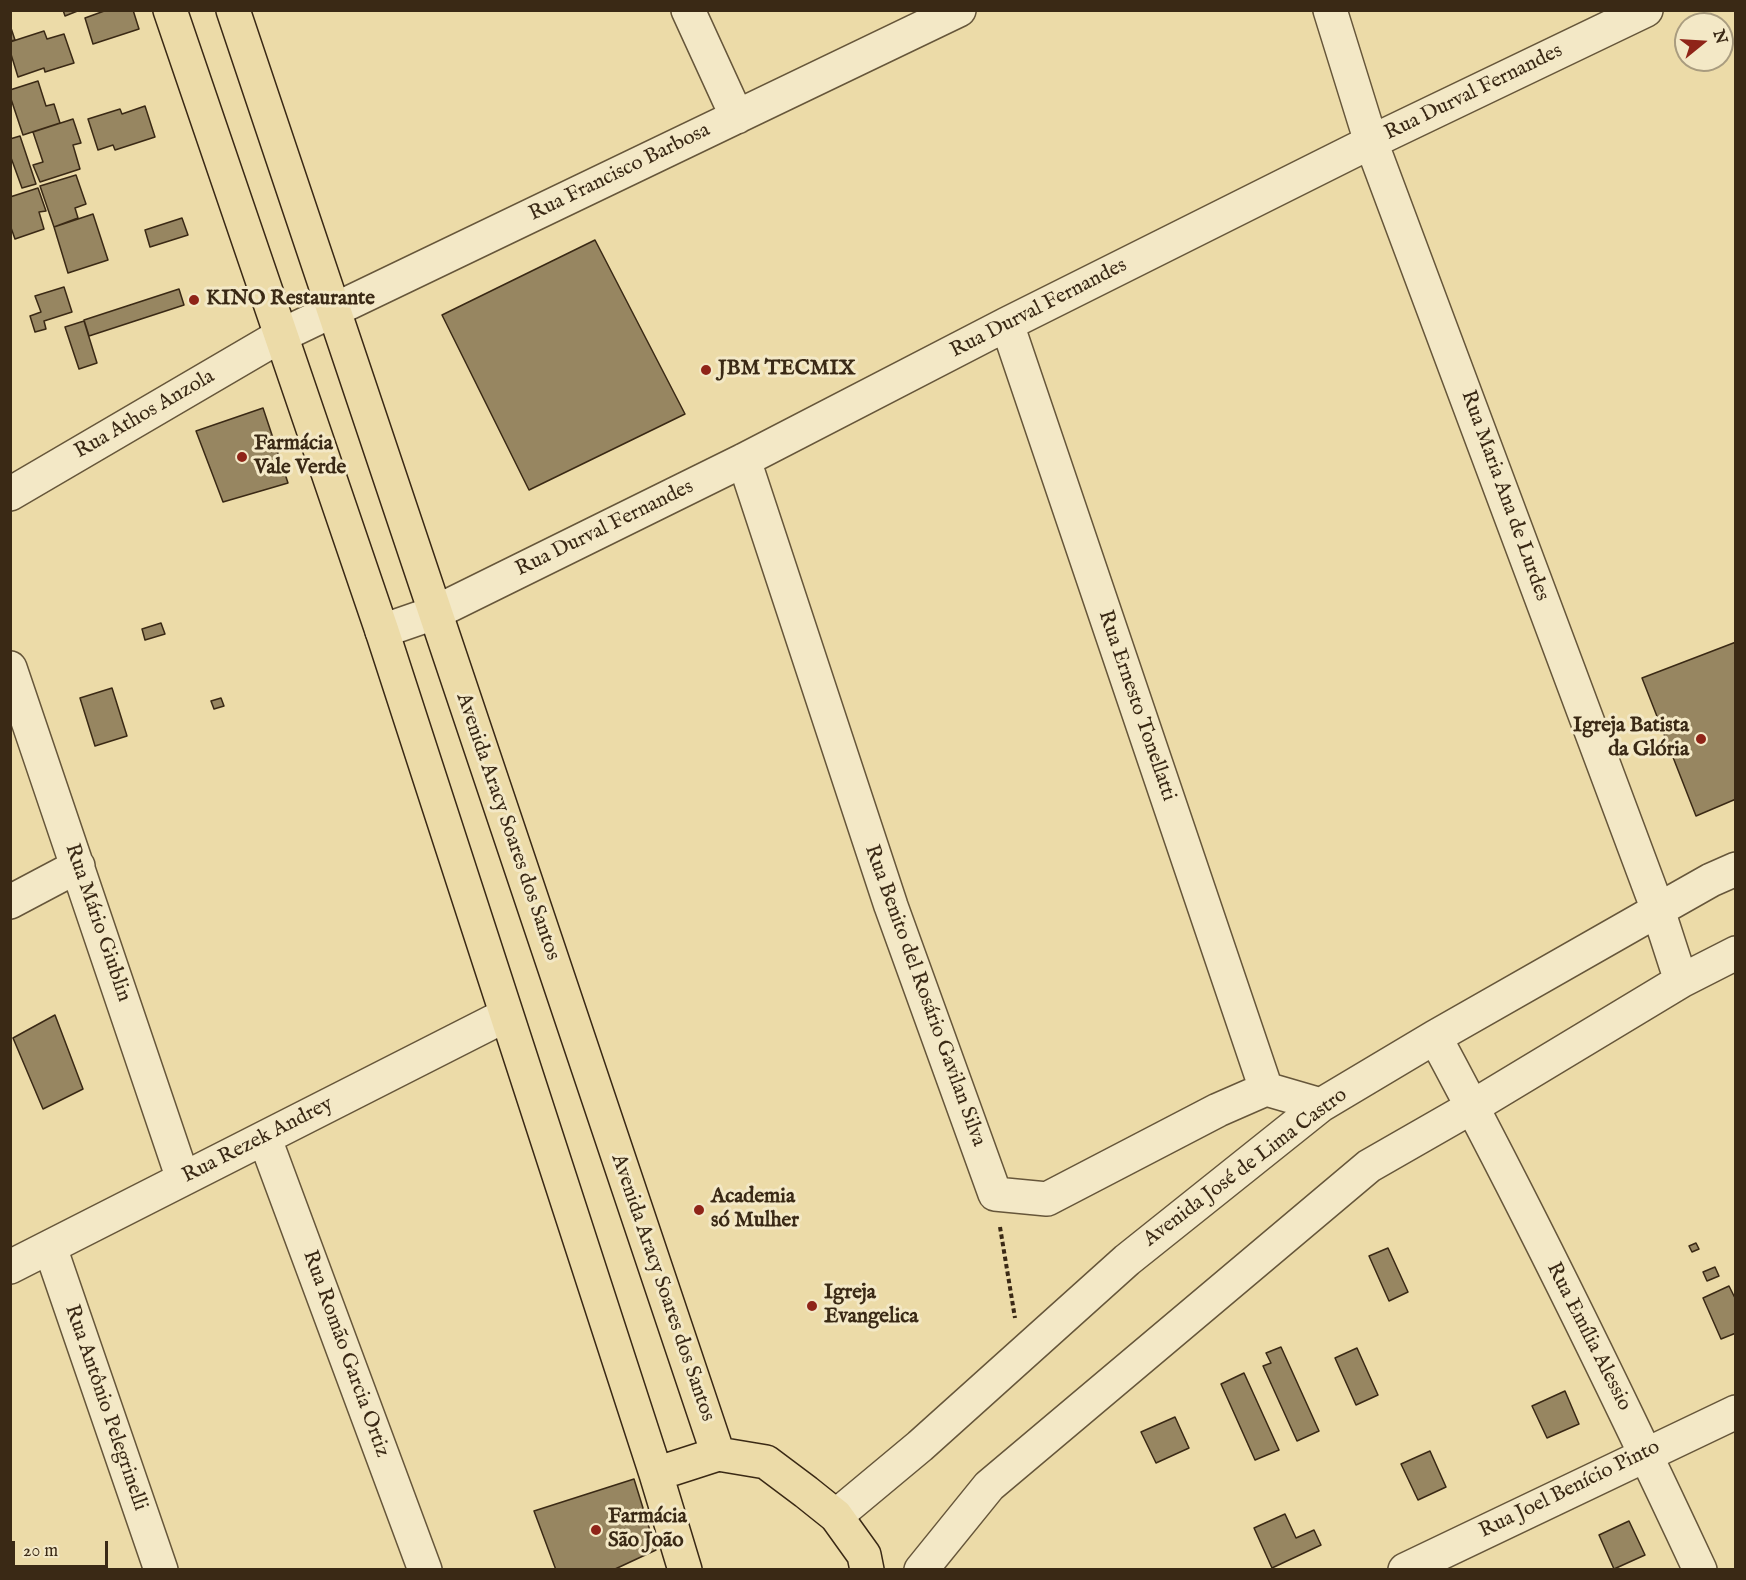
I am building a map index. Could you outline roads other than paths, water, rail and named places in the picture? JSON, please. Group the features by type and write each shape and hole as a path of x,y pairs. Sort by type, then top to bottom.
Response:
{"main road":[{"path":"170,10 382,631 685,1569"},
{"name":"Avenida Aracy Soares dos Santos","path":"233,10 718,1454"},
{"path":"656,1474 718,1454 766,1462 836,1516 864,1555 867,1569"}],"street":[{"path":"688,10 737,117"},
{"name":"Rua Francisco Barbosa","path":"280,336 959,10"},
{"name":"Rua Maria Ana de Lurdes","path":"1330,10 1371,142 1658,910 1681,981"},
{"name":"Rua Durval Fernandes","path":"382,631 434,613 744,460 1007,324 1371,142 1646,10"},
{"name":"Rua Ernesto Tonellatti","path":"1007,324 1266,1089"},
{"name":"Rua Athos Anzola","path":"10,494 280,336"},
{"name":"Rua Benito del Rosário Gavilan Silva","path":"744,460 891,906 995,1194 1047,1199 1218,1110 1266,1089"},
{"name":"Rua Mário Giublin","path":"10,668 183,1179"},
{"path":"10,902 78,866"},
{"name":"Avenida José de Lima Castro","path":"836,1516 911,1454 1127,1260 1321,1106 1435,1037 1727,871"},
{"path":"921,1569 989,1486 1369,1166 1681,981 1736,953"},
{"name":"Rua Rezek Andrey","path":"10,1267 506,1015"},
{"name":"Rua Emília Alessio","path":"1435,1037 1646,1454 1700,1569"},
{"path":"1266,1089 1321,1106"},
{"name":"Rua Romão Garcia Ortiz","path":"265,1138 425,1569"},
{"name":"Rua Antônio Pelegrinelli","path":"50,1247 161,1569"},
{"name":"Rua Joel Benício Pinto","path":"1405,1569 1736,1412"}],"place":[{"name":"KINO Restaurante","path":"194,300"},
{"name":"JBM TECMIX","path":"706,370"},
{"name":"Farmácia Vale Verde","path":"242,457"},
{"name":"Igreja Batista da Glória","path":"1701,739"},
{"name":"Academia só Mulher","path":"699,1210"},
{"name":"Igreja Evangelica","path":"812,1306"},
{"name":"Farmácia São João","path":"596,1530"}]}
